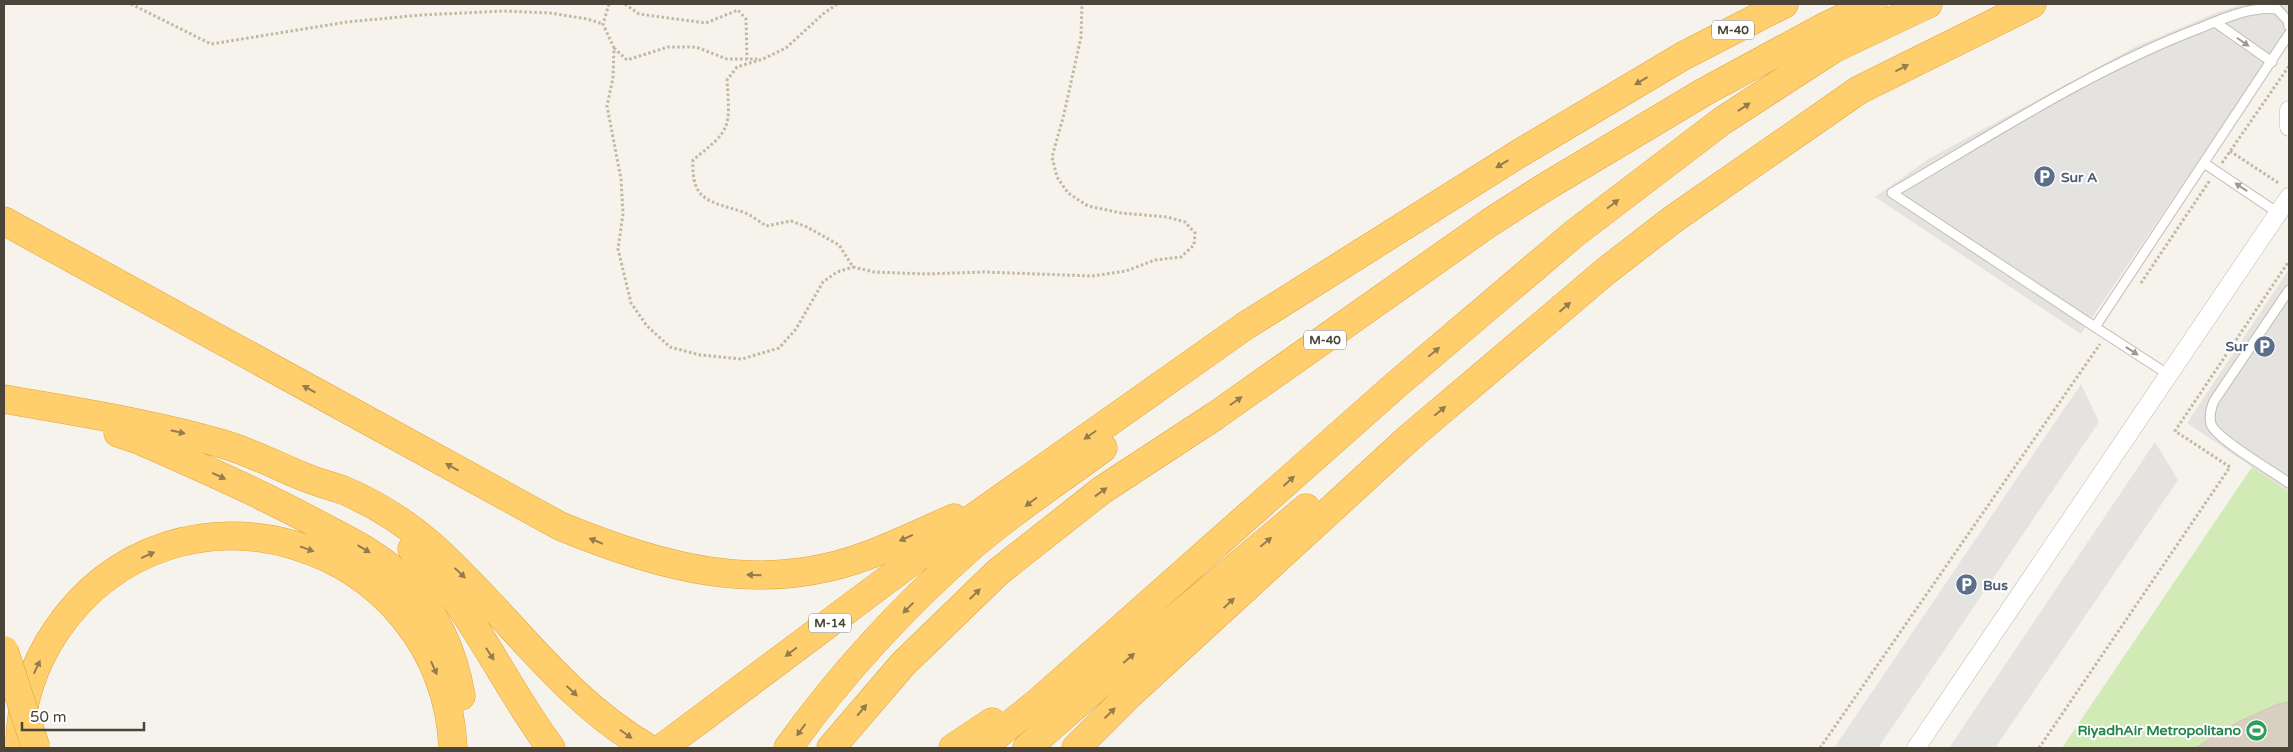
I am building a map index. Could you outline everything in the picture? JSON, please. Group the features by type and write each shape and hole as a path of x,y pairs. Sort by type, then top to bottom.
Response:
{"highway":[{"name":"M-40","path":"788,748 861,656 908,607 972,546 1146,415 1255,339 1349,262 1433,206 1657,71 1784,4"},
{"name":"M-40","path":"831,748 902,664 998,572 1102,490 1215,416 1489,223 1542,189 1704,92 1824,26 1873,4"},
{"path":"980,748 1037,703 1397,384 1574,233 1722,121 1817,59 1833,49 1928,4"},
{"path":"1076,748 1129,695 1410,437 1606,271 1672,220 1859,90 2032,4"},
{"path":"4,221 560,526 646,559 670,565 712,572 774,575 803,573 864,557 999,498 1245,326 1349,262"},
{"path":"4,399 123,420 199,437 265,458 362,508 394,532 418,556 471,624 551,748"},
{"path":"44,407 148,444 280,504 380,559 404,579 428,608 442,634 459,681 462,703 463,748"},
{"path":"1027,748 1172,621 1347,474 1410,437"},
{"path":"306,478 343,490 376,506 400,521 429,544 472,584 570,689 604,718 648,748"},
{"name":"M-14","path":"662,748 999,498"},
{"path":"20,748 22,712 34,673 51,639 69,613 88,593 109,576 156,552 178,544 230,536 296,544 325,555 351,570 376,588 400,612 425,646 438,675 447,706 453,748"},
{"path":"952,748 995,720 1187,572"},
{"path":"4,650 36,748"}],"street":[{"path":"2289,110 2289,128"},
{"path":"1916,748 2278,213 2286,191"}],"lane":[{"path":"2169,375 1892,193 2092,78 2165,41 2214,22 2264,8 2277,9 2288,21 2289,26"},
{"path":"2214,22 2272,62"},
{"path":"2095,327 2289,34"},
{"path":"2204,163 2278,213"},
{"path":"2289,290 2214,401 2210,416 2211,425 2224,439 2289,483"}],"path":[{"path":"132,4 211,44 347,22 421,15 504,11 550,13 587,19 603,24"},
{"path":"609,4 603,24 614,48 627,60 668,47 696,47 727,59 763,59"},
{"path":"625,4 639,14 706,23 738,10 746,19 747,59"},
{"path":"837,4 823,14 786,48 763,59 737,67 727,80 728,126 716,142 693,160 692,178 703,198 716,205 745,212 766,226 790,221 826,236 839,245 853,267"},
{"path":"614,48 613,78 606,106 621,179 623,214 618,249 630,303 647,326 670,347 700,355 742,359 779,348 796,329 823,282 837,272 853,267 874,272 926,274 984,272 1092,276 1126,271 1155,260 1181,256 1194,245 1195,233 1185,222 1167,217 1121,213 1088,206 1068,193 1057,177 1052,157 1064,114 1081,37 1082,4"},
{"path":"2140,285 2289,66"},
{"path":"2230,151 2286,191"},
{"path":"2039,748 2230,467 2175,431 2289,261"},
{"path":"1820,748 2107,334"}],"green space":[{"path":"2252,467 2289,492 2289,748 2062,748"}],"shaded area":[{"name":"Sur A","path":"2244,4 2289,4 2289,39 2283,36 2081,334 1875,197 1930,158 2137,46 2218,12"},
{"name":"Sur","path":"2289,269 2289,492 2187,423"},
{"name":"Bus","path":"2081,384 2099,422 1878,748 1834,748"},
{"name":"Bus","path":"2155,442 2178,480 1995,748 1949,748"}],"building":[{"name":"RiyadhAir Metropolitano","path":"2289,702 2289,748 2195,748 2240,721 2278,704"}],"place":[{"name":"Sur A","path":"2045,177"},
{"name":"Sur","path":"2264,346"},
{"name":"Bus","path":"1967,585"},
{"name":"RiyadhAir Metropolitano","path":"2257,730"}]}
